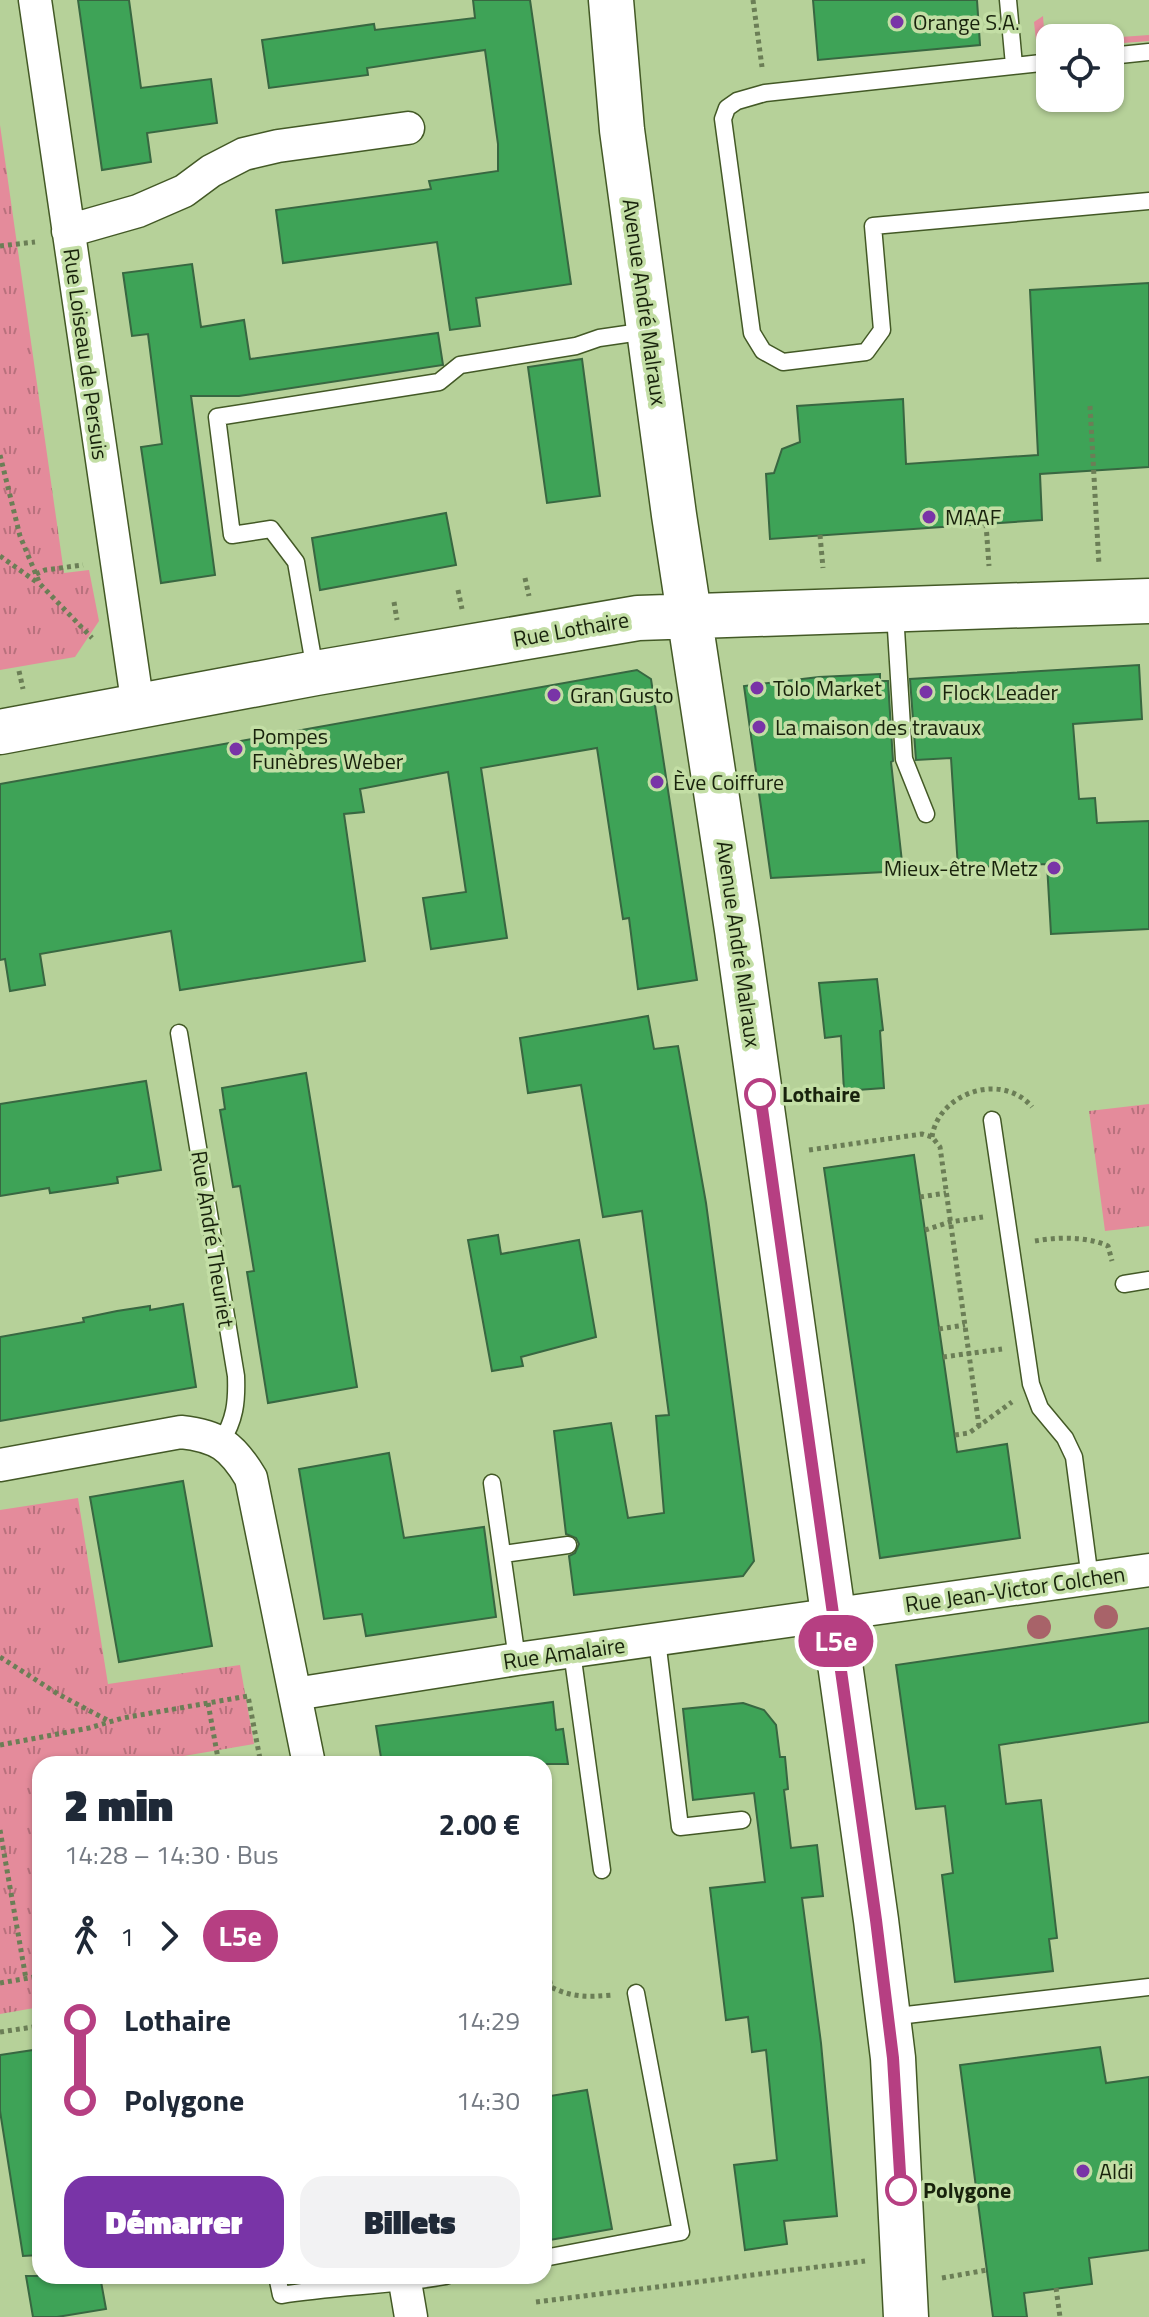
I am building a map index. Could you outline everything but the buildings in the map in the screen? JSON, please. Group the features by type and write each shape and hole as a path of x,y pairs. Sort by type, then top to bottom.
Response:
{"main road":[{"name":"Avenue André Malraux","path":"611,0 622,130 648,330 865,1829 888,2017 905,2259 906,2317"},
{"name":"Rue Lothaire","path":"0,732 316,673 638,618 1149,601"}],"street":[{"name":"Rue Loiseau de Persuis","path":"35,0 138,707"},
{"path":"68,231 138,211 184,191 211,171 244,154 278,146 408,128"},
{"path":"0,1465 181,1432 205,1435 221,1442 238,1457 251,1478 307,1756"},
{"name":"Rue Jean-Victor Colchen","path":"833,1615 1149,1570"},
{"name":"Rue Amalaire","path":"295,1694 833,1615"},
{"path":"406,2284 411,2317"}],"lane":[{"path":"1008,0 1014,65"},
{"path":"1124,55 1149,52"},
{"path":"1036,63 765,93 737,101 727,108 723,119 752,333 763,351 783,362 866,352 882,330 873,226 1149,201"},
{"path":"316,673 296,562 271,529 232,535 217,417 439,382 460,365 576,346 599,338 648,330"},
{"path":"895,611 904,759 926,814"},
{"name":"Rue André Theuriet","path":"179,1033 236,1376 237,1404 232,1425 221,1442"},
{"path":"992,1120 1032,1388 1040,1408 1065,1438 1074,1457 1090,1579"},
{"path":"1124,1284 1149,1280"},
{"path":"492,1483 517,1659"},
{"path":"503,1554 568,1545"},
{"path":"657,1640 680,1827 742,1820"},
{"path":"572,1652 602,1870"},
{"path":"888,2017 1149,1987"},
{"path":"552,2256 681,2232 636,1993"},
{"path":"279,2284 281,2295 362,2284"}],"path":[{"path":"1090,406 1099,565"},
{"path":"0,455 20,536 40,584"},
{"path":"986,524 990,568"},
{"path":"820,535 823,568"},
{"path":"0,556 40,584 96,641"},
{"path":"36,574 116,560"},
{"path":"525,578 529,597"},
{"path":"458,590 463,609"},
{"path":"394,602 397,621"},
{"path":"19,671 23,690"},
{"path":"768,1155 922,1134 932,1137 940,1147 979,1426"},
{"path":"920,1197 946,1193"},
{"path":"925,1230 950,1222 1006,1214"},
{"path":"1010,1245 1049,1239 1095,1240 1108,1246 1114,1267 1124,1284"},
{"path":"939,1329 965,1325"},
{"path":"943,1357 1025,1346"},
{"path":"955,1435 969,1433 1032,1388"},
{"path":"0,1657 58,1694 110,1721"},
{"path":"0,1745 248,1696 259,1756"},
{"path":"208,1703 218,1756"},
{"path":"0,1830 26,1979"},
{"path":"0,1983 32,1978"},
{"path":"552,1988 566,1995 583,1998 636,1993"},
{"path":"0,2032 32,2027"},
{"path":"536,2302 851,2262 905,2259"},
{"path":"1056,2288 1060,2317"}],"green space":[{"path":"1043,16 1044,24 1036,24 1036,41 1034,22"},
{"path":"1149,35 1149,41 1124,43 1124,37"},
{"path":"0,125 64,573 89,570 99,621 75,657 0,670"},
{"path":"1149,1104 1149,1226 1105,1231 1089,1111"},
{"path":"78,1498 108,1684 240,1665 254,1744 184,1756 32,1756 32,2008 0,2014 0,1510"}],"bus line":[{"name":"L5e","path":"760,1094 865,1829 893,2058 901,2190"}],"place":[{"name":"Orange S.A.","path":"897,22"},
{"name":"MAAF","path":"929,517"},
{"name":"Tolo Market","path":"757,688"},
{"name":"Flock Leader","path":"926,692"},
{"name":"Gran Gusto","path":"554,695"},
{"name":"La maison des travaux","path":"759,727"},
{"name":"Pompes Funèbres Weber","path":"236,749"},
{"name":"Ève Coiffure","path":"657,782"},
{"name":"Mieux-être Metz","path":"1054,868"},
{"name":"Lothaire","path":"760,1094"},
{"name":"Aldi","path":"1083,2171"},
{"name":"Polygone","path":"901,2190"}]}
